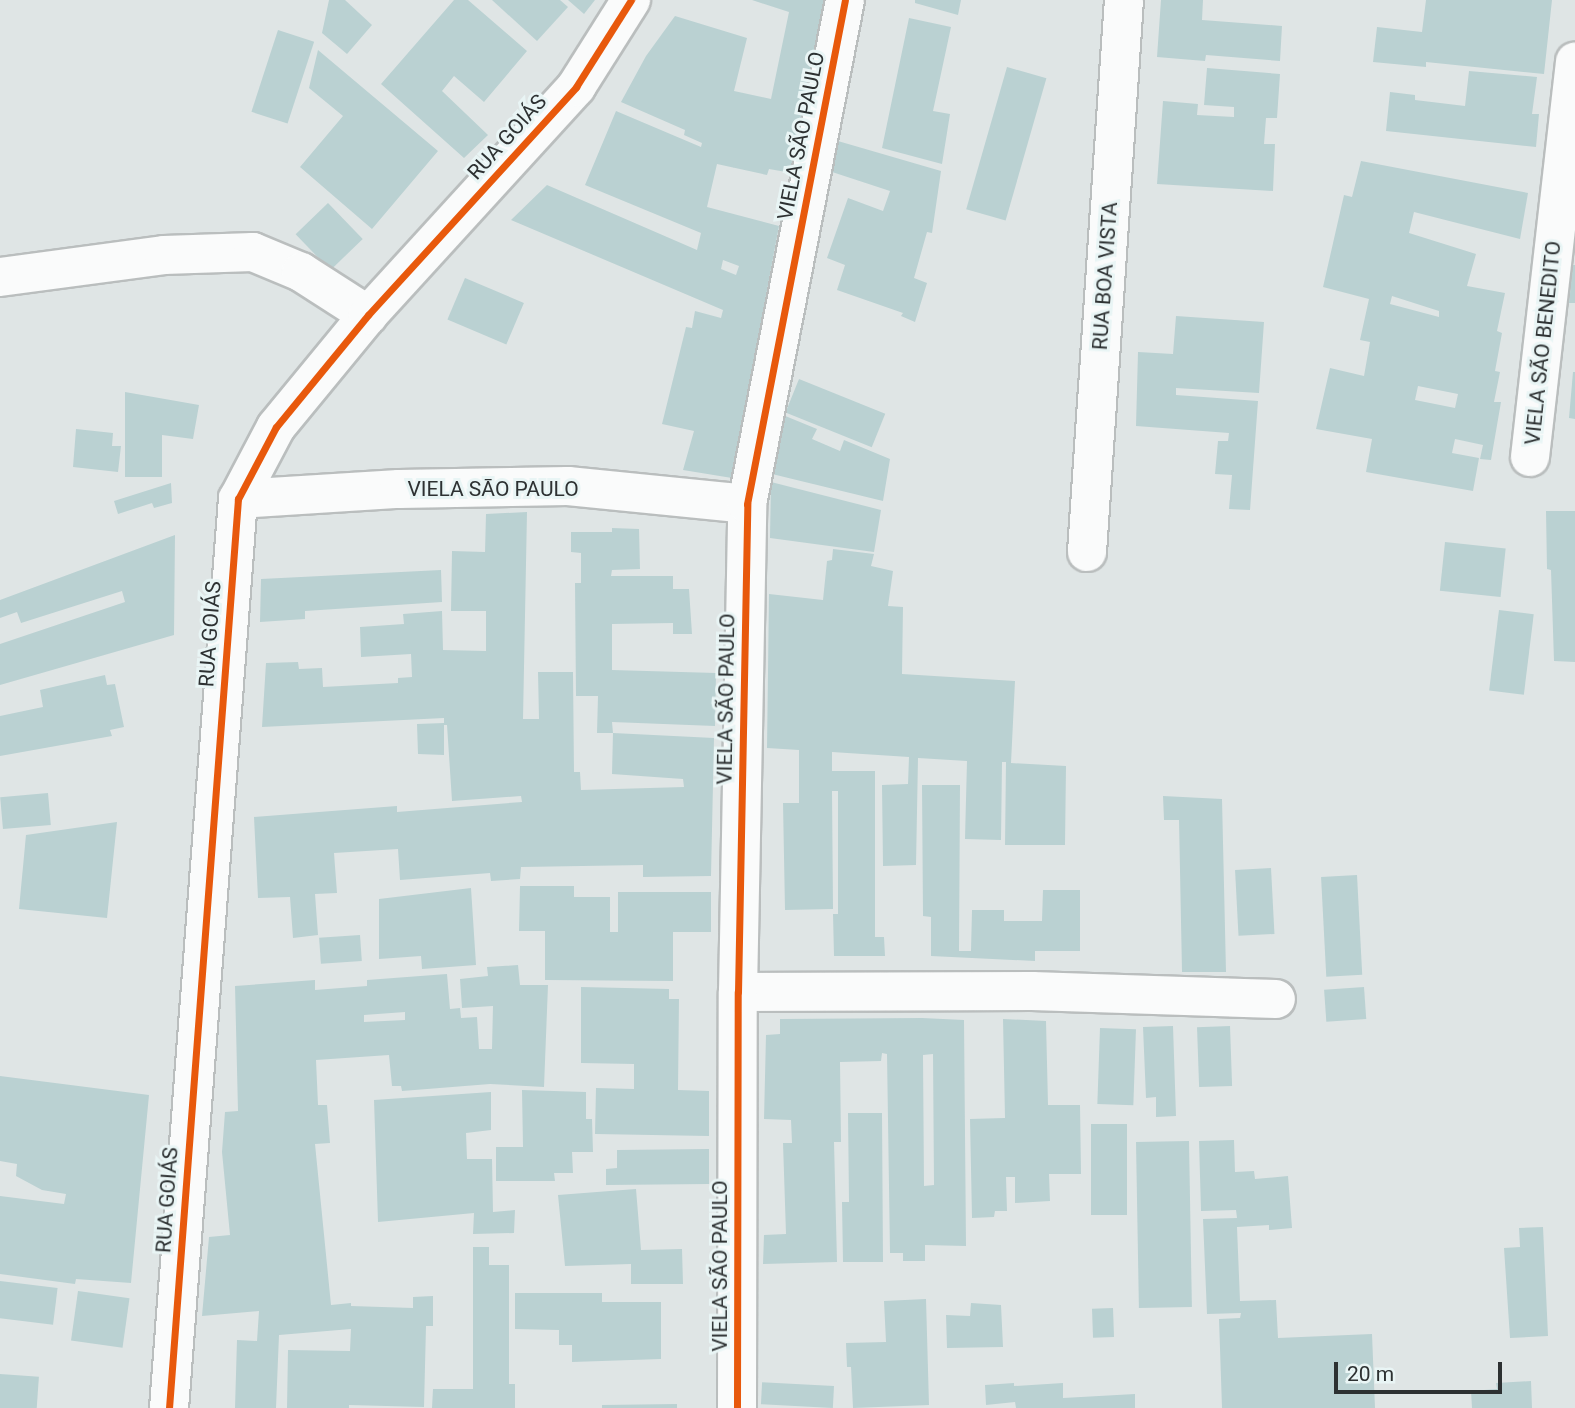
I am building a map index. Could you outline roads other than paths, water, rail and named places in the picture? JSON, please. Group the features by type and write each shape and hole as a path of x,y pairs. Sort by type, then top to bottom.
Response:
{"street":[{"name":"RUA GOIÁS","path":"169,1408 238,499 276,427 368,315 576,87 631,0"},
{"name":"VIELA SÃO PAULO","path":"737,1408 737,992 747,505 845,0"},
{"name":"RUA BOA VISTA","path":"1087,552 1124,0"},
{"name":"VIELA SÃO BENEDITO","path":"1530,457 1575,62"},
{"path":"0,277 164,255 253,251 300,272 368,315"},
{"name":"VIELA SĀO PAULO","path":"238,499 399,489 568,486 747,505"},
{"path":"737,992 1032,991 1276,999"}]}
